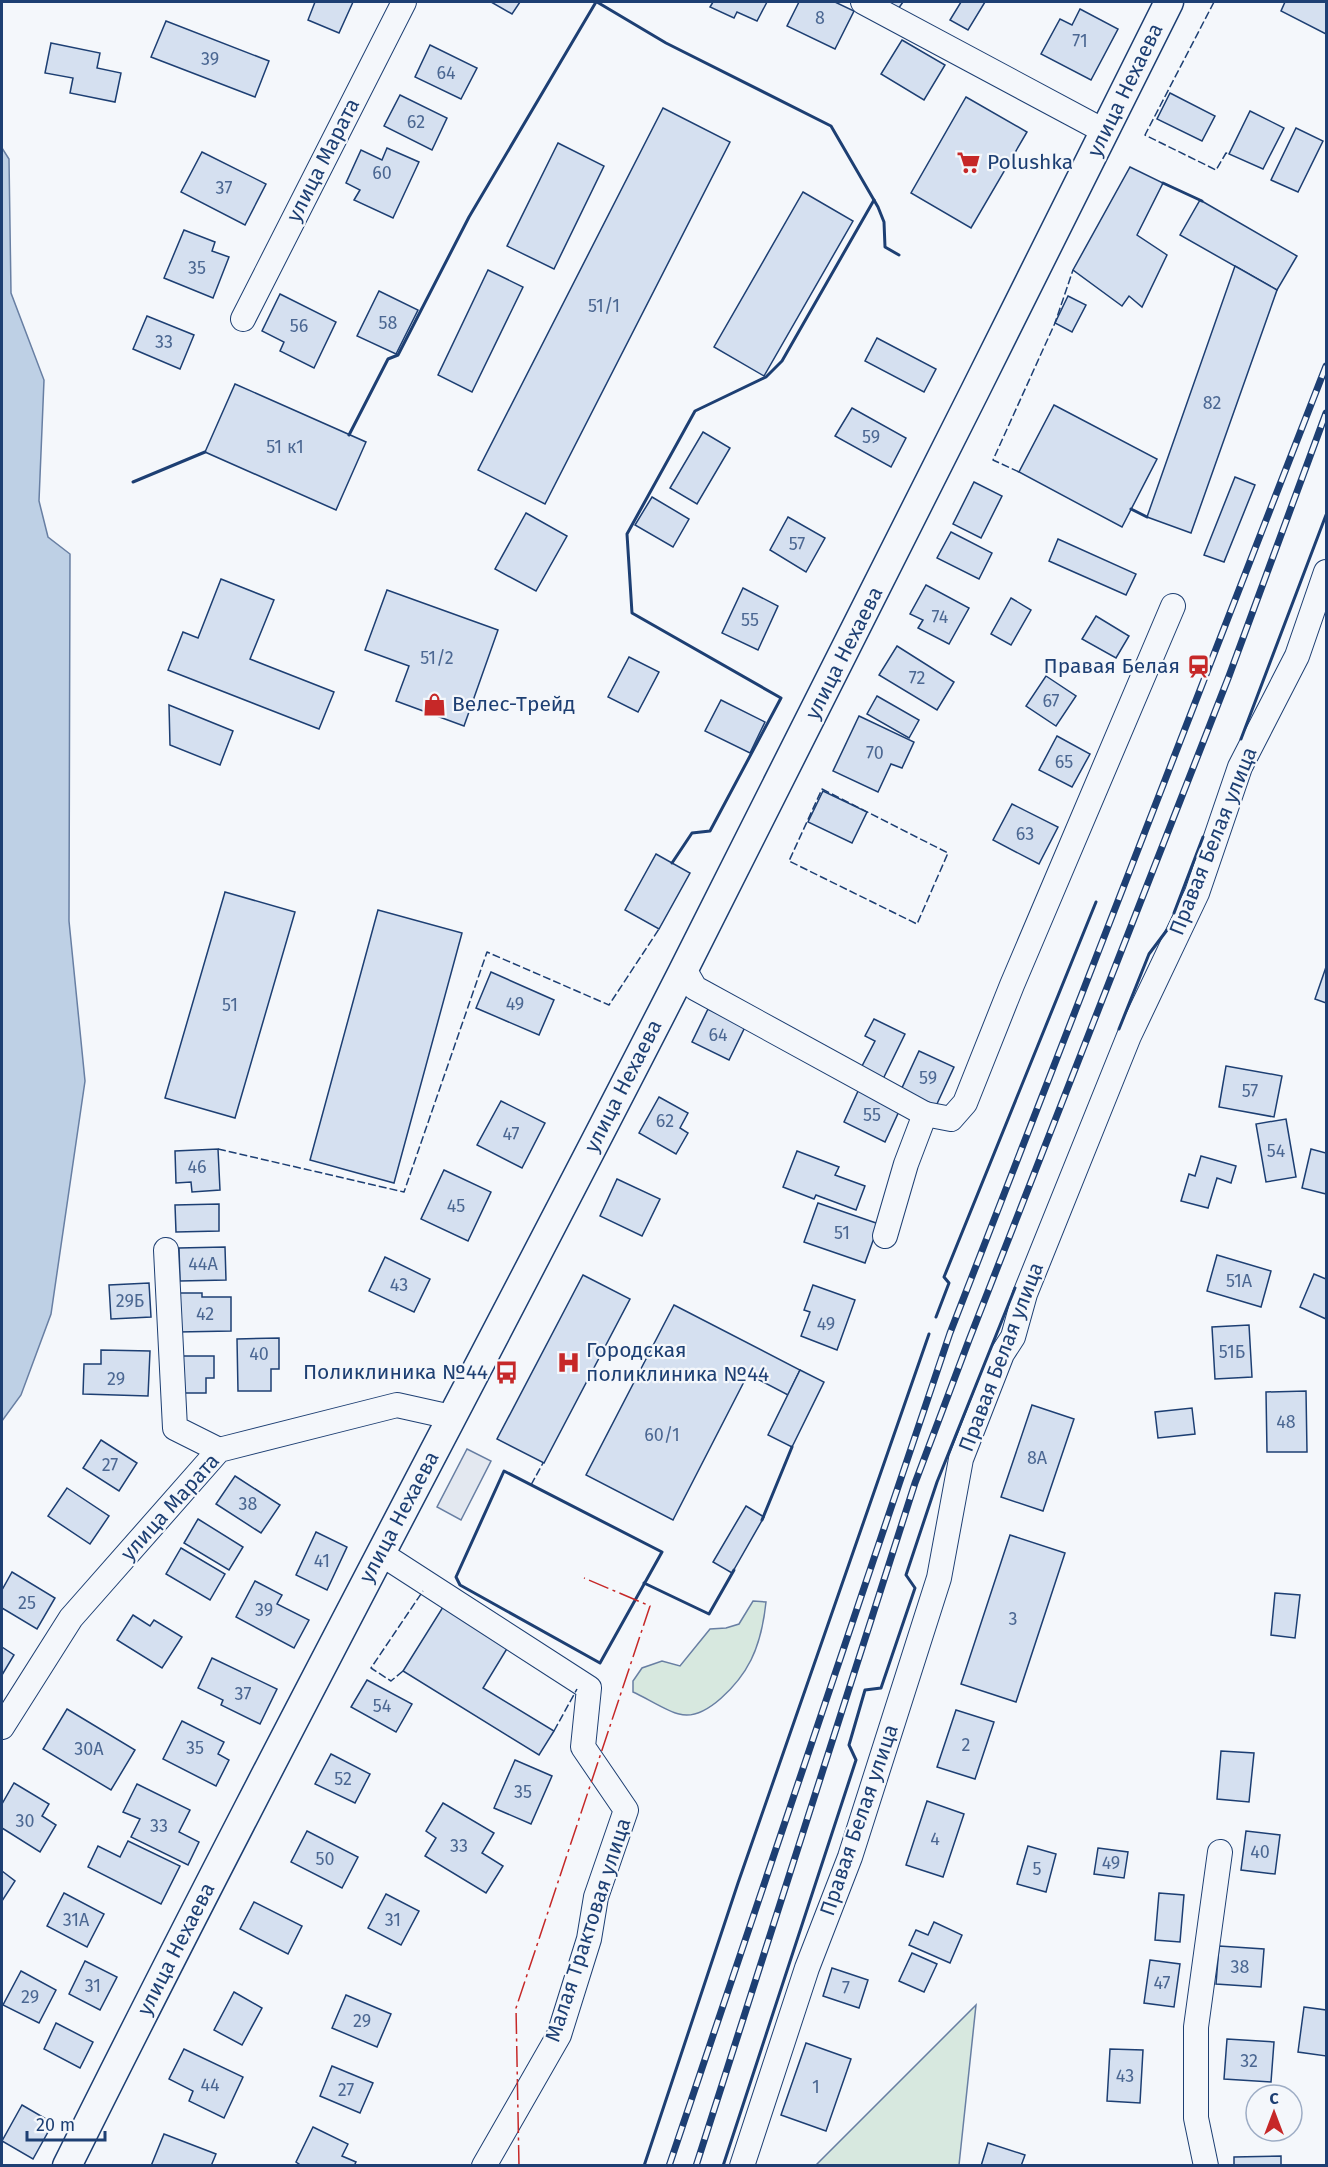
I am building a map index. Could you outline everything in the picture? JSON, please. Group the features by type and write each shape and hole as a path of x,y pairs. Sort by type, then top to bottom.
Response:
{"street":[{"name":"улица Марата","path":"243,319 404,2"},
{"path":"863,2 1104,131"},
{"name":"улица Нехаева","path":"67,2166 380,1553 684,969 1169,2"},
{"name":"Правая Белая улица","path":"741,2166 807,1968 850,1857 939,1578 961,1459 1002,1354 1013,1336 1025,1294 1129,1036 1197,893 1240,767 1297,656 1326,572"},
{"path":"684,969 695,988 926,1114 951,1119 965,1103 1016,975 1173,606"},
{"path":"885,1236 906,1164 926,1114"},
{"path":"166,1250 175,1428 219,1450"},
{"name":"улица Марата","path":"2,1727 71,1618 219,1450 397,1405 451,1417"},
{"name":"Малая Трактовая улица","path":"380,1553 589,1688 583,1747 626,1810 596,1897 589,1939 559,2035 484,2166"},
{"path":"1206,2166 1196,2118 1196,2027 1220,1852"}],"shaded area":[{"path":"467,1449 491,1461 461,1520 437,1507"},
{"path":"753,1601 766,1602 754,1653 746,1669 731,1689 711,1706 689,1715 679,1714 633,1692 633,1681 642,1668 662,1661 680,1666 710,1629 739,1624"},
{"path":"976,2005 959,2165 816,2165"}],"water":[{"path":"2,148 9,159 11,293 44,380 39,501 48,537 70,554 69,921 85,1081 51,1314 21,1395 2,1421"}],"building":[{"path":"315,2 353,2 339,33 308,20"},
{"path":"491,2 520,2 512,14"},
{"path":"713,2 767,2 757,21 737,12 734,18 710,7"},
{"path":"799,2 835,2 854,11 835,49 787,26"},
{"path":"877,2 903,2 896,12"},
{"path":"961,2 985,2 968,30 950,20"},
{"path":"1285,2 1326,2 1326,34 1281,11"},
{"path":"1080,9 1118,29 1091,80 1041,54 1060,19 1072,25"},
{"path":"166,21 269,61 255,97 151,57"},
{"path":"902,40 945,65 924,100 881,74"},
{"path":"51,43 100,53 97,68 121,73 115,102 70,93 73,78 45,73"},
{"path":"430,45 477,68 461,99 415,77"},
{"path":"1170,93 1215,116 1202,141 1157,119"},
{"path":"400,95 447,118 432,150 384,126"},
{"name":"Polushka","path":"966,97 1027,132 971,228 911,193"},
{"path":"663,108 730,142 545,504 478,470"},
{"path":"1250,111 1284,128 1263,169 1229,154"},
{"path":"1296,128 1323,141 1298,192 1271,180"},
{"path":"558,143 604,166 554,269 507,246"},
{"path":"387,148 419,162 393,218 354,200 360,190 346,183 361,150 382,160"},
{"path":"202,152 266,184 245,225 181,192"},
{"path":"1130,167 1163,183 1137,235 1167,255 1142,307 1129,296 1122,306 1073,270"},
{"path":"803,192 853,221 764,376 714,347"},
{"path":"1200,200 1297,256 1277,290 1180,235"},
{"path":"184,230 215,242 212,251 229,257 213,298 164,278"},
{"path":"1235,266 1277,290 1191,533 1147,517"},
{"path":"488,270 523,287 472,392 438,375"},
{"path":"379,291 418,310 396,354 357,336"},
{"path":"280,294 336,322 314,368 280,351 284,342 262,331"},
{"path":"1068,296 1086,305 1072,332 1055,323"},
{"path":"147,316 194,335 180,369 133,349"},
{"path":"877,338 936,369 924,392 865,361"},
{"path":"235,384 366,442 336,510 205,452"},
{"path":"1054,405 1157,459 1122,527 1019,472"},
{"path":"852,408 906,438 891,467 835,436"},
{"path":"703,432 730,448 697,504 670,488"},
{"path":"1235,477 1255,485 1224,562 1204,555"},
{"path":"974,482 1002,496 981,538 953,524"},
{"path":"652,497 689,519 673,547 635,525"},
{"path":"526,513 567,536 536,591 495,569"},
{"path":"788,517 825,538 806,572 770,550"},
{"path":"951,532 992,553 979,579 937,558"},
{"path":"1058,539 1136,574 1126,595 1049,561"},
{"path":"221,579 274,600 250,659 334,692 319,729 168,670 183,632 198,638"},
{"path":"926,585 969,608 949,644 918,628 923,620 910,614"},
{"path":"743,588 778,606 758,650 722,633"},
{"path":"387,590 498,630 464,726 396,701 409,666 365,650"},
{"path":"1011,598 1031,610 1011,645 991,634"},
{"path":"1096,616 1129,636 1116,658 1082,639"},
{"path":"897,646 954,682 937,710 879,675"},
{"path":"629,657 659,672 638,712 608,697"},
{"path":"1046,676 1076,696 1056,726 1026,706"},
{"path":"877,696 919,720 909,738 867,714"},
{"path":"721,700 765,722 750,753 705,731"},
{"path":"169,705 233,731 220,765 170,745"},
{"path":"859,716 914,742 902,768 891,764 878,792 833,771"},
{"path":"1057,736 1090,754 1072,787 1039,770"},
{"path":"823,791 867,812 852,843 808,822"},
{"path":"1012,804 1058,827 1039,864 993,840"},
{"path":"656,854 690,873 659,929 625,910"},
{"path":"225,892 295,912 235,1118 165,1098"},
{"path":"378,910 462,933 394,1183 310,1160"},
{"path":"1326,967 1326,1003 1315,999"},
{"path":"491,972 554,1000 539,1035 476,1008"},
{"path":"708,1009 745,1027 729,1060 692,1042"},
{"path":"874,1019 905,1034 883,1079 861,1068 875,1041 865,1036"},
{"path":"919,1051 954,1067 936,1106 901,1090"},
{"path":"1226,1066 1282,1076 1274,1117 1219,1107"},
{"path":"859,1089 900,1109 885,1142 844,1122"},
{"path":"659,1097 688,1113 680,1128 688,1133 676,1154 639,1133"},
{"path":"501,1101 545,1123 522,1168 477,1145"},
{"path":"1286,1119 1296,1177 1266,1182 1256,1124"},
{"path":"218,1149 220,1190 192,1192 191,1182 176,1183 175,1151"},
{"path":"1311,1149 1326,1153 1326,1194 1302,1188"},
{"path":"797,1151 839,1167 835,1175 865,1186 856,1210 816,1195 814,1199 783,1187"},
{"path":"1201,1156 1236,1166 1231,1183 1217,1178 1208,1208 1181,1201 1189,1174 1195,1176"},
{"path":"444,1170 491,1192 468,1241 421,1219"},
{"path":"617,1179 660,1199 642,1236 600,1216"},
{"path":"818,1203 879,1224 865,1263 804,1242"},
{"path":"219,1204 219,1231 176,1232 175,1205"},
{"path":"225,1247 226,1280 180,1281 179,1248"},
{"path":"1217,1255 1271,1271 1261,1307 1207,1291"},
{"path":"385,1257 430,1279 414,1312 369,1291"},
{"path":"1314,1274 1326,1279 1326,1319 1300,1307"},
{"name":"Городская поликлиника №44","path":"583,1275 630,1299 544,1463 497,1439"},
{"path":"149,1283 151,1317 111,1319 109,1285"},
{"path":"813,1285 855,1300 837,1350 801,1336 810,1312 804,1310"},
{"path":"178,1293 202,1293 202,1297 231,1297 231,1331 178,1332"},
{"path":"674,1305 800,1370 788,1395 748,1374 673,1520 586,1475"},
{"path":"1249,1325 1252,1377 1215,1379 1212,1327"},
{"path":"279,1338 279,1369 271,1369 271,1391 238,1391 237,1339"},
{"path":"101,1350 150,1351 148,1396 83,1394 84,1364 101,1364"},
{"path":"180,1356 214,1356 214,1378 206,1378 206,1393 180,1393"},
{"path":"800,1370 824,1382 792,1447 768,1435"},
{"path":"1306,1391 1307,1452 1267,1452 1266,1392"},
{"path":"1032,1405 1074,1419 1043,1511 1001,1497"},
{"path":"1192,1408 1195,1434 1158,1438 1155,1412"},
{"path":"101,1440 137,1463 119,1491 83,1468"},
{"path":"235,1476 280,1505 261,1533 216,1504"},
{"path":"67,1488 109,1516 90,1544 48,1516"},
{"path":"746,1506 764,1517 732,1573 713,1562"},
{"path":"198,1519 243,1547 229,1570 184,1543"},
{"path":"316,1532 347,1547 327,1590 296,1575"},
{"path":"1010,1535 1065,1553 1016,1702 961,1684"},
{"path":"181,1548 225,1574 210,1600 166,1574"},
{"path":"12,1572 55,1598 37,1629 2,1608 2,1590"},
{"path":"255,1581 282,1595 277,1604 309,1620 294,1648 236,1617"},
{"path":"1275,1593 1300,1595 1295,1638 1271,1635"},
{"path":"443,1607 508,1647 483,1688 554,1731 539,1755 403,1671"},
{"path":"133,1615 150,1626 154,1620 182,1637 162,1668 117,1640"},
{"path":"2,1647 14,1655 2,1675"},
{"path":"212,1658 277,1689 260,1724 221,1705 223,1700 198,1688"},
{"path":"367,1680 412,1704 396,1732 351,1707"},
{"path":"67,1709 135,1750 111,1790 43,1749"},
{"path":"956,1710 994,1722 975,1779 937,1767"},
{"path":"182,1721 224,1742 218,1754 229,1760 216,1786 163,1759"},
{"path":"1221,1751 1254,1753 1249,1802 1217,1799"},
{"path":"331,1754 370,1774 355,1803 315,1784"},
{"path":"515,1760 552,1776 531,1824 494,1808"},
{"path":"14,1783 49,1804 42,1816 56,1825 40,1852 2,1828 2,1804"},
{"path":"137,1784 190,1810 179,1832 199,1842 188,1865 131,1837 140,1819 123,1812"},
{"path":"927,1801 964,1814 943,1877 906,1865"},
{"path":"443,1803 494,1833 482,1853 503,1866 486,1893 425,1856 436,1838 426,1831"},
{"path":"307,1831 358,1857 342,1888 291,1862"},
{"path":"1246,1831 1280,1835 1275,1874 1241,1870"},
{"path":"128,1841 180,1866 161,1904 88,1867 98,1846 120,1857"},
{"path":"1028,1846 1056,1854 1046,1892 1017,1884"},
{"path":"1098,1848 1128,1852 1124,1878 1094,1874"},
{"path":"2,1871 15,1881 2,1901"},
{"path":"64,1893 104,1914 87,1947 47,1926"},
{"path":"1159,1893 1184,1895 1180,1942 1155,1940"},
{"path":"386,1894 419,1911 401,1945 368,1928"},
{"path":"254,1902 302,1926 288,1954 240,1929"},
{"path":"934,1922 962,1935 950,1963 909,1945 916,1930 928,1935"},
{"path":"1219,1946 1264,1949 1261,1987 1216,1984"},
{"path":"912,1953 937,1964 924,1992 899,1981"},
{"path":"1150,1960 1180,1964 1174,2007 1144,2003"},
{"path":"85,1961 117,1977 100,2010 69,1994"},
{"path":"832,1968 868,1980 859,2008 823,1996"},
{"path":"21,1971 56,1990 39,2023 3,2005"},
{"path":"234,1992 262,2008 242,2045 214,2030"},
{"path":"346,1995 391,2014 377,2047 332,2028"},
{"path":"1304,2007 1326,2010 1326,2056 1298,2052"},
{"path":"56,2023 93,2042 80,2068 44,2049"},
{"path":"1227,2039 1274,2042 1271,2082 1224,2079"},
{"path":"806,2043 851,2059 826,2131 781,2115"},
{"path":"184,2049 243,2077 224,2118 189,2101 193,2091 169,2079"},
{"path":"1110,2049 1143,2050 1140,2103 1107,2101"},
{"path":"332,2066 373,2083 360,2113 320,2096"},
{"path":"22,2105 53,2123 33,2159 2,2141"},
{"path":"313,2127 348,2144 342,2156 356,2162 354,2166 302,2166 296,2162"},
{"path":"164,2134 216,2154 211,2166 151,2166"},
{"path":"988,2143 1025,2155 1021,2166 981,2166"},
{"path":"1281,2156 1281,2166 1234,2166 1234,2157"}],"railway":[{"path":"669,2166 950,1333 1326,366"},
{"path":"696,2166 915,1483 1229,676 1326,413"}],"fence":[{"path":"1214,2 1145,135 1216,170 1226,153 1229,154"},
{"path":"1019,472 993,460 1055,323 1073,270"},
{"path":"822,789 948,853 917,924 789,861 822,789"},
{"path":"218,1149 404,1192 487,952 609,1005 659,929"},
{"path":"531,1485 543,1463"},
{"path":"403,1671 391,1681 371,1668 423,1591"},
{"path":"554,1731 577,1689"}],"wall":[{"path":"349,435 388,359 398,355 469,217 596,2"},
{"path":"597,2 666,43 831,126 878,207 884,222 885,247 899,255"},
{"path":"1163,183 1202,201"},
{"path":"672,863 692,833 710,831 781,698 632,613 627,534 695,411 766,377 782,361 874,200"},
{"path":"133,482 205,452"},
{"path":"1131,509 1147,517"},
{"path":"1241,739 1326,515"},
{"path":"1174,913 1203,837"},
{"path":"936,1317 949,1283 944,1277 1096,902"},
{"path":"1119,1029 1149,954 1167,930"},
{"path":"723,2166 856,1760 849,1745 865,1690 881,1688 915,1588 906,1575 937,1482 1015,1288"},
{"path":"644,2166 738,1883 929,1334"},
{"path":"762,1520 792,1447"},
{"path":"504,1471 662,1552 600,1663 460,1585 456,1577 504,1471"},
{"path":"644,1583 709,1614 734,1570"}],"power":[{"path":"519,2166 516,2008 650,1606 584,1578"}],"place":[{"name":"Polushka","path":"969,162"},
{"name":"Правая Белая","path":"1198,666"},
{"name":"Велес-Трейд","path":"434,704"},
{"name":"Городская поликлиника №44","path":"568,1362"},
{"name":"Поликлиника №44","path":"506,1372"}]}
